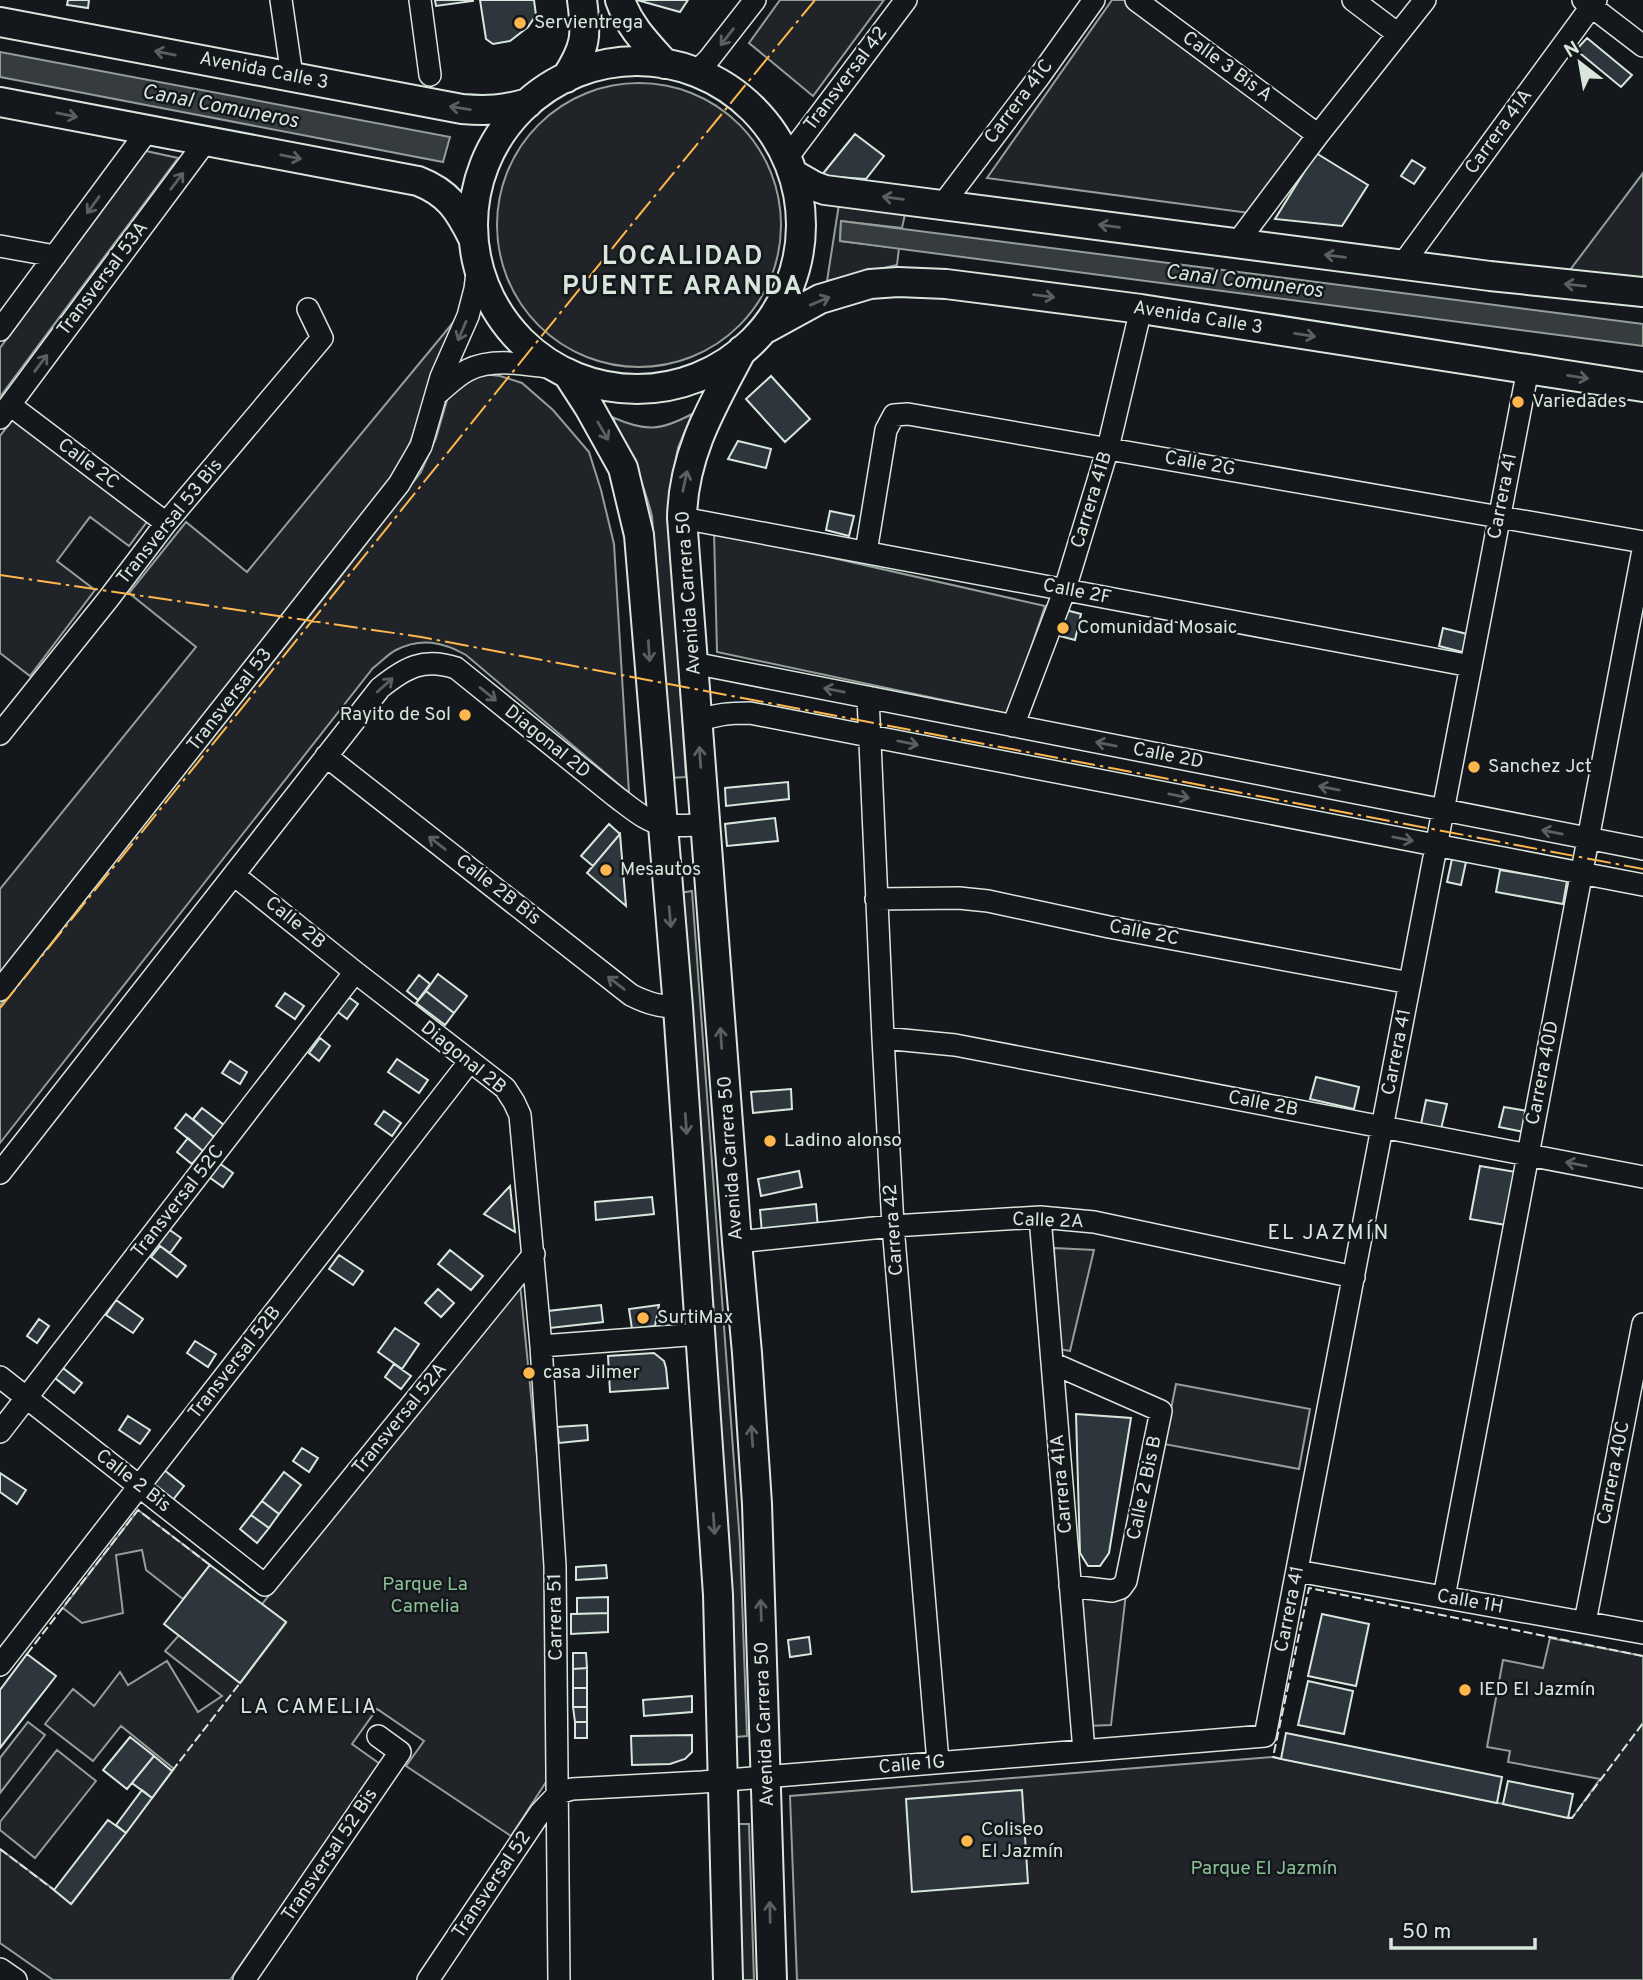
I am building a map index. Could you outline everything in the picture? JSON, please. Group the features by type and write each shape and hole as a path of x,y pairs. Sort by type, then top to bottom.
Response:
{"main road":[{"path":"566,78 583,46 585,30 582,0"},
{"path":"620,0 626,17 636,32 665,64"},
{"name":"Avenida Calle 3","path":"0,22 463,109 505,110 528,103"},
{"path":"475,251 474,208 480,178 491,150 507,125 528,103 566,78 604,65 644,61 696,72 717,81 754,109 772,132 790,166 799,198 800,246 795,269 775,313 751,341"},
{"path":"0,102 418,181 435,188 459,210 488,296 506,325 529,349 561,371 589,407 623,468 636,521 646,603 701,1334 718,1595 728,1980"},
{"path":"790,166 814,186 825,190 1490,276 1643,292"},
{"name":"Avenida Calle 3","path":"561,371 608,386 652,388 677,384 722,365 751,341 820,299 870,285 898,282 946,284 1141,309 1643,387"},
{"name":"Avenida Carrera 50","path":"751,341 698,437 683,493 682,517 757,1504 772,1980"}],"street":[{"path":"281,0 292,76"},
{"path":"420,0 430,75"},
{"path":"696,72 755,0"},
{"name":"Transversal 42","path":"790,166 906,0"},
{"name":"Carrera 41C","path":"943,204 1094,0"},
{"name":"Calle 3 Bis A","path":"1136,0 1318,135"},
{"path":"1353,0 1398,34"},
{"path":"1237,243 1425,0"},
{"path":"1590,2 1643,46"},
{"name":"Carrera 41A","path":"1402,264 1590,2"},
{"path":"0,330 148,130"},
{"name":"Transversal 53A","path":"5,411 206,141"},
{"path":"0,246 55,256"},
{"name":"Transversal 53","path":"0,990 390,499 416,457 441,377 472,305 475,251"},
{"name":"Transversal 53 Bis","path":"0,734 166,523 322,338 308,309"},
{"name":"Carrera 41B","path":"1013,726 1065,589 1108,448 1141,309"},
{"path":"435,396 462,374 480,365 508,364 561,371"},
{"name":"Carrera 41","path":"1265,1736 1528,369"},
{"name":"Calle 2C","path":"5,411 166,523"},
{"name":"Calle 2G","path":"866,552 886,430 894,415 908,414 1643,542"},
{"name":"Calle 2F","path":"682,517 1471,666"},
{"name":"Carrera 40D","path":"1444,1597 1643,550"},
{"name":"Diagonal 2D","path":"326,756 380,688 411,667 430,662 456,668 630,808 663,825"},
{"name":"Calle 2D","path":"693,663 1643,849"},
{"name":"Carrera 42","path":"868,697 893,1226 937,1762"},
{"name":"Calle 2D","path":"697,722 713,715 750,713 1643,885"},
{"path":"0,1173 326,756"},
{"name":"Calle 2B Bis","path":"326,756 631,995 661,1007 678,1007"},
{"path":"663,825 705,825"},
{"name":"Calle 2B","path":"234,875 355,972"},
{"name":"Calle 2C","path":"876,899 959,898 988,901 1109,927 1410,983"},
{"name":"Diagonal 2B","path":"355,972 505,1088 514,1102 520,1115 534,1254"},
{"name":"Transversal 52C","path":"0,1432 355,972"},
{"name":"Calle 2B","path":"883,1038 955,1045 1643,1177"},
{"name":"Transversal 52B","path":"0,1665 470,1061"},
{"name":"Carrera 41A","path":"1040,1217 1084,1751"},
{"name":"Calle 2A","path":"737,1242 893,1226 1040,1217 1094,1222 1353,1277"},
{"name":"Carrera 51","path":"534,1254 555,1566 559,1980"},
{"name":"Transversal 52A","path":"265,1585 534,1254"},
{"name":"Carrera 40C","path":"1585,1622 1643,1324"},
{"path":"541,1346 701,1334"},
{"name":"Calle 2 Bis B","path":"1052,1363 1161,1411 1126,1581 1121,1588 1112,1591 1070,1586"},
{"name":"Calle 2 Bis","path":"0,1377 265,1585"},
{"name":"Calle 1H","path":"1297,1570 1643,1633"},
{"name":"Transversal 52 Bis","path":"244,1980 400,1752 378,1736"},
{"name":"Calle 1G","path":"559,1793 572,1789 722,1780 1265,1736"},
{"name":"Transversal 52","path":"428,1980 540,1813 559,1793"},
{"path":"0,1969 16,1980"}],"green space":[{"path":"780,0 884,0 813,96 749,43"},
{"path":"1112,0 1129,0 1307,135 1249,213 987,178"},
{"path":"639,83 680,89 706,100 729,115 749,135 764,158 775,184 781,225 775,266 764,292 749,315 729,335 706,350 680,361 639,367 598,361 572,350 549,335 529,315 514,292 503,266 497,225 503,184 514,158 529,135 549,115 572,100 598,89"},
{"path":"146,151 178,158 0,397 0,348"},
{"path":"1643,173 1643,278 1570,270"},
{"path":"839,204 905,214 902,228 841,221 840,241 899,248 897,265 827,281"},
{"path":"456,319 430,380 402,462 375,501 0,974 0,889 196,647 129,593 186,522 247,572"},
{"path":"483,374 522,383 553,410 589,452 614,544 629,793 466,655 440,644 423,642 396,650 373,668 0,1143 0,1005 421,472 436,438 448,397 460,383"},
{"path":"692,414 678,448 669,515 686,777 670,778 652,516 635,465 612,417 653,428 671,424"},
{"path":"14,418 149,519 129,546 90,517 57,561 95,590 30,676 0,653 0,436"},
{"path":"714,531 1045,606 1009,714 717,652"},
{"path":"692,891 740,1544 747,1736 736,1737 729,1544 710,1333 679,893"},
{"path":"1054,1248 1094,1250 1070,1351 1059,1349"},
{"name":"Parque La Camelia","path":"520,1284 547,1557 548,1779 511,1836 406,1766 424,1741 377,1709 352,1744 380,1764 230,1980 53,1980 0,1943 0,1849 72,1903 174,1769 121,1726 93,1761 45,1724 73,1689 94,1706 120,1672 128,1685 167,1661 198,1712 222,1696 165,1651 179,1635 241,1682 286,1623 262,1604"},
{"path":"1176,1384 1310,1409 1299,1469 1164,1444"},
{"path":"138,1510 210,1565 183,1599 146,1570 142,1550 116,1555 123,1613 82,1623 63,1608"},
{"path":"1126,1593 1111,1725 1087,1726 1076,1594"},
{"name":"Parque El Jazmín","path":"1550,1638 1643,1656 1643,1980 797,1980 790,1796 1273,1757 1572,1818 1600,1779 1508,1762 1510,1751 1487,1747 1503,1660 1543,1668"},
{"path":"28,1722 45,1735 0,1793 0,1758"},
{"path":"57,1750 96,1781 35,1858 0,1830 0,1822"},
{"path":"737,1824 749,1824 754,1980 741,1980"}],"water":[{"name":"Canal Comuneros","path":"0,52 450,137 443,162 0,77"},
{"name":"Canal Comuneros","path":"841,221 1643,324 1643,346 840,241"}],"building":[{"path":"68,0 89,0 88,8 67,5"},
{"path":"435,0 473,0 473,1 436,6"},
{"path":"480,0 534,0 536,15 528,27 510,41 493,44 486,39"},
{"path":"637,0 688,0 680,12"},
{"path":"1587,38 1632,75 1621,87 1576,50"},
{"path":"855,134 884,156 866,179 821,176"},
{"path":"1316,153 1368,185 1342,226 1275,219"},
{"path":"1412,160 1425,168 1414,184 1401,176"},
{"path":"771,376 810,419 785,442 746,399"},
{"path":"738,441 771,449 766,468 728,459"},
{"path":"830,511 854,516 849,536 826,530"},
{"path":"1062,609 1081,614 1075,640 1056,635"},
{"path":"1443,628 1471,635 1466,653 1439,646"},
{"path":"788,782 789,799 726,806 725,788"},
{"path":"775,818 778,841 727,846 725,824"},
{"path":"609,824 620,834 593,866 581,856"},
{"name":"Mesautos","path":"620,834 626,906 587,873"},
{"path":"1452,859 1466,862 1461,885 1447,882"},
{"path":"1500,870 1567,881 1563,904 1496,892"},
{"path":"438,974 467,996 454,1013 426,991"},
{"path":"419,975 430,984 418,1000 407,991"},
{"path":"426,991 454,1013 445,1025 416,1003"},
{"path":"285,993 304,1006 295,1019 276,1006"},
{"path":"350,998 358,1004 347,1019 334,1009 341,1000"},
{"path":"320,1038 330,1046 319,1061 309,1053"},
{"path":"397,1059 428,1080 419,1093 388,1072"},
{"path":"230,1061 247,1072 240,1084 222,1073"},
{"path":"1316,1077 1359,1087 1354,1109 1310,1099"},
{"path":"791,1089 792,1109 753,1113 751,1092"},
{"path":"1426,1100 1447,1104 1441,1129 1421,1124"},
{"path":"1504,1107 1528,1111 1524,1132 1499,1127"},
{"path":"202,1108 224,1125 214,1137 193,1119"},
{"path":"384,1111 401,1123 392,1136 375,1124"},
{"path":"186,1114 214,1137 203,1151 175,1128"},
{"path":"188,1138 203,1151 192,1164 177,1152"},
{"path":"219,1163 233,1173 223,1187 209,1177"},
{"path":"1480,1166 1516,1172 1506,1225 1470,1219"},
{"path":"799,1171 802,1187 761,1196 758,1179"},
{"path":"510,1186 515,1232 484,1214"},
{"path":"652,1197 654,1214 596,1220 595,1202"},
{"path":"816,1204 818,1228 762,1233 760,1210"},
{"path":"167,1228 181,1238 170,1253 156,1243"},
{"path":"160,1246 186,1266 177,1277 151,1257"},
{"path":"450,1250 483,1276 471,1290 438,1264"},
{"path":"339,1255 363,1271 353,1285 329,1269"},
{"path":"438,1289 454,1303 441,1317 425,1303"},
{"path":"116,1300 143,1319 133,1333 106,1315"},
{"path":"601,1305 603,1322 550,1328 548,1311"},
{"name":"SurtiMax","path":"659,1305 655,1326 632,1329 629,1309"},
{"path":"39,1319 49,1326 37,1343 27,1336"},
{"path":"395,1328 419,1344 402,1369 378,1352"},
{"path":"195,1341 216,1354 208,1367 187,1353"},
{"path":"654,1353 664,1361 668,1388 610,1392 608,1356"},
{"path":"394,1364 411,1376 401,1389 385,1377"},
{"path":"63,1368 82,1383 74,1393 55,1378"},
{"path":"1076,1414 1131,1418 1109,1553 1100,1566 1088,1566 1080,1553"},
{"path":"128,1416 150,1430 140,1444 119,1430"},
{"path":"587,1425 588,1440 559,1443 557,1427"},
{"path":"302,1448 318,1458 309,1472 293,1461"},
{"path":"163,1469 184,1486 172,1501 151,1484"},
{"path":"284,1472 301,1485 279,1514 262,1501"},
{"path":"0,1473 26,1490 17,1504 0,1492"},
{"path":"262,1501 279,1514 269,1528 251,1515"},
{"path":"251,1515 269,1528 257,1543 240,1529"},
{"path":"210,1565 286,1622 240,1683 164,1624"},
{"path":"606,1565 607,1578 576,1580 576,1567"},
{"path":"608,1597 608,1613 577,1614 577,1598"},
{"path":"608,1613 608,1632 571,1634 571,1614"},
{"path":"1322,1614 1369,1624 1356,1686 1308,1676"},
{"path":"809,1637 811,1654 790,1657 788,1640"},
{"path":"573,1653 586,1653 587,1668 573,1669"},
{"path":"27,1654 56,1676 0,1748 0,1690"},
{"path":"587,1668 587,1688 573,1688 573,1669"},
{"path":"1308,1681 1353,1691 1344,1734 1298,1725"},
{"path":"573,1688 587,1688 587,1707 573,1707"},
{"path":"692,1696 692,1712 644,1716 643,1700"},
{"path":"573,1707 587,1707 587,1722 575,1722"},
{"path":"575,1722 587,1722 587,1738 575,1738"},
{"path":"1286,1733 1502,1777 1497,1803 1281,1759"},
{"path":"692,1735 692,1752 685,1759 670,1764 632,1765 631,1736"},
{"path":"130,1737 154,1756 127,1789 103,1770"},
{"path":"154,1756 172,1771 152,1798 132,1783"},
{"path":"1508,1781 1573,1794 1568,1818 1503,1804"},
{"path":"142,1790 152,1798 126,1833 116,1825"},
{"name":"Coliseo El Jazmín","path":"1022,1790 1028,1883 912,1892 906,1799"},
{"path":"108,1820 126,1833 71,1904 54,1890"}],"fence":[{"path":"27,1654 138,1510 210,1565"},
{"path":"1281,1759 1273,1757 1309,1588 1643,1656"},
{"path":"172,1771 240,1683"},
{"path":"1568,1818 1572,1818 1643,1723"},
{"path":"0,1849 54,1890"}],"power":[{"path":"0,1008 815,0"},
{"path":"0,575 421,637 1643,869"}],"place":[{"name":"Servientrega","path":"520,23"},
{"name":"Variedades","path":"1518,402"},
{"name":"Comunidad Mosaic","path":"1063,628"},
{"name":"Rayito de Sol","path":"465,715"},
{"name":"Sanchez Jct","path":"1474,767"},
{"name":"Mesautos","path":"606,870"},
{"name":"Ladino alonso","path":"770,1141"},
{"name":"SurtiMax","path":"643,1318"},
{"name":"casa Jilmer","path":"529,1373"},
{"name":"IED El Jazmín","path":"1465,1690"},
{"name":"Coliseo El Jazmín","path":"967,1841"}],"district":[{"name":"LOCALIDAD PUENTE ARANDA","path":"683,272"},
{"name":"EL JAZMÍN","path":"1329,1233"},
{"name":"LA CAMELIA","path":"309,1707"}]}
